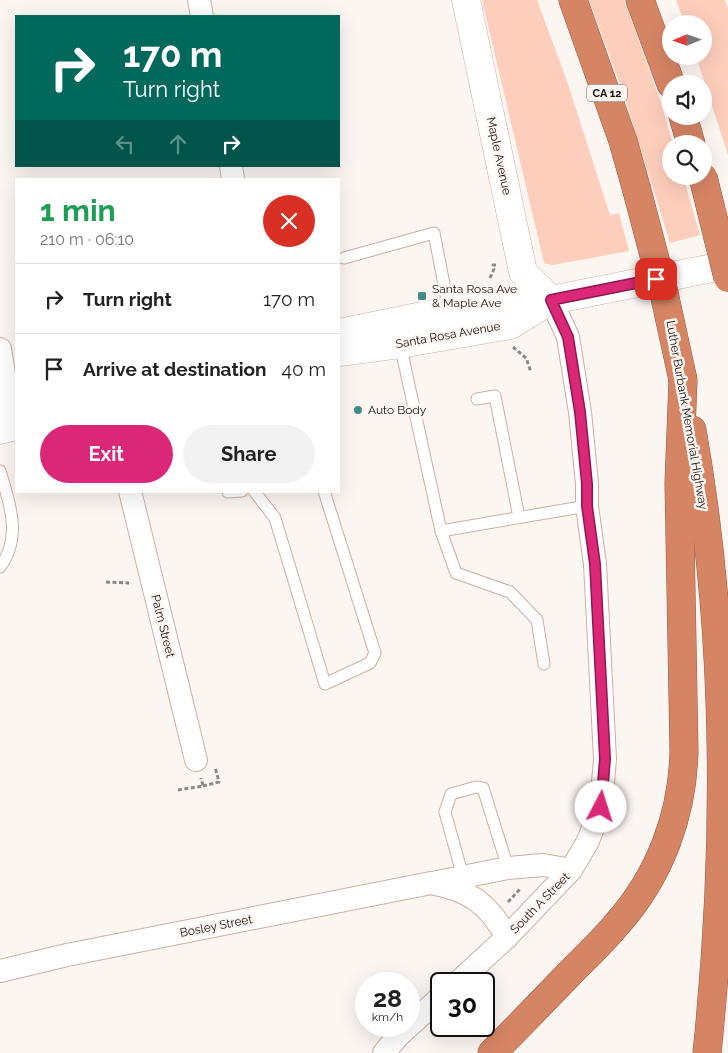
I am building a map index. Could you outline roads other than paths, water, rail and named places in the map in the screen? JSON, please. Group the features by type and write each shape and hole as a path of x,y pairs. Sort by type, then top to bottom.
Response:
{"highway":[{"name":"Luther Burbank Memorial Highway","path":"573,0 623,141 662,284 683,380 705,509 715,603 721,690 723,822 721,895 707,1053"},
{"path":"640,0 668,75"},
{"path":"705,185 728,278"},
{"path":"492,1053 618,924 642,893 652,876 661,858 674,822 679,804 684,758 679,483 683,380"}],"main road":[{"name":"Maple Avenue","path":"466,0 523,272 551,300"},
{"name":"Santa Rosa Avenue","path":"340,333 501,300 551,300 728,265"},
{"name":"Santa Rosa Avenue","path":"340,352 400,344 510,324 551,300"}],"street":[{"path":"199,0 202,15"},
{"name":"South A Street","path":"469,972 507,937 571,870 588,841 601,807 605,759 595,564 587,506 587,484 580,412 568,337 551,300"},
{"path":"0,350 9,416"},
{"name":"Palm Street","path":"130,493 196,760"},
{"name":"Bosley Street","path":"0,971 76,953 508,868 543,865 571,870"},
{"name":"Bosley Street","path":"432,883 455,888 487,907 497,918 507,937"},
{"path":"384,1053 398,1036 430,1007"}],"lane":[{"path":"344,258 434,233 450,310"},
{"path":"400,344 441,531 456,573 510,592 537,620 544,664"},
{"path":"477,400 495,396 519,517"},
{"path":"0,471 2,486 14,528 8,556 0,567"},
{"path":"256,493 275,518 325,684 370,663 375,653 325,493"},
{"path":"441,531 587,506"},
{"path":"463,877 445,812 451,794 476,787 483,788 508,868"}],"place":[{"name":"Santa Rosa Ave & Maple Ave","path":"422,296"},
{"name":"Auto Body","path":"358,410"}]}
